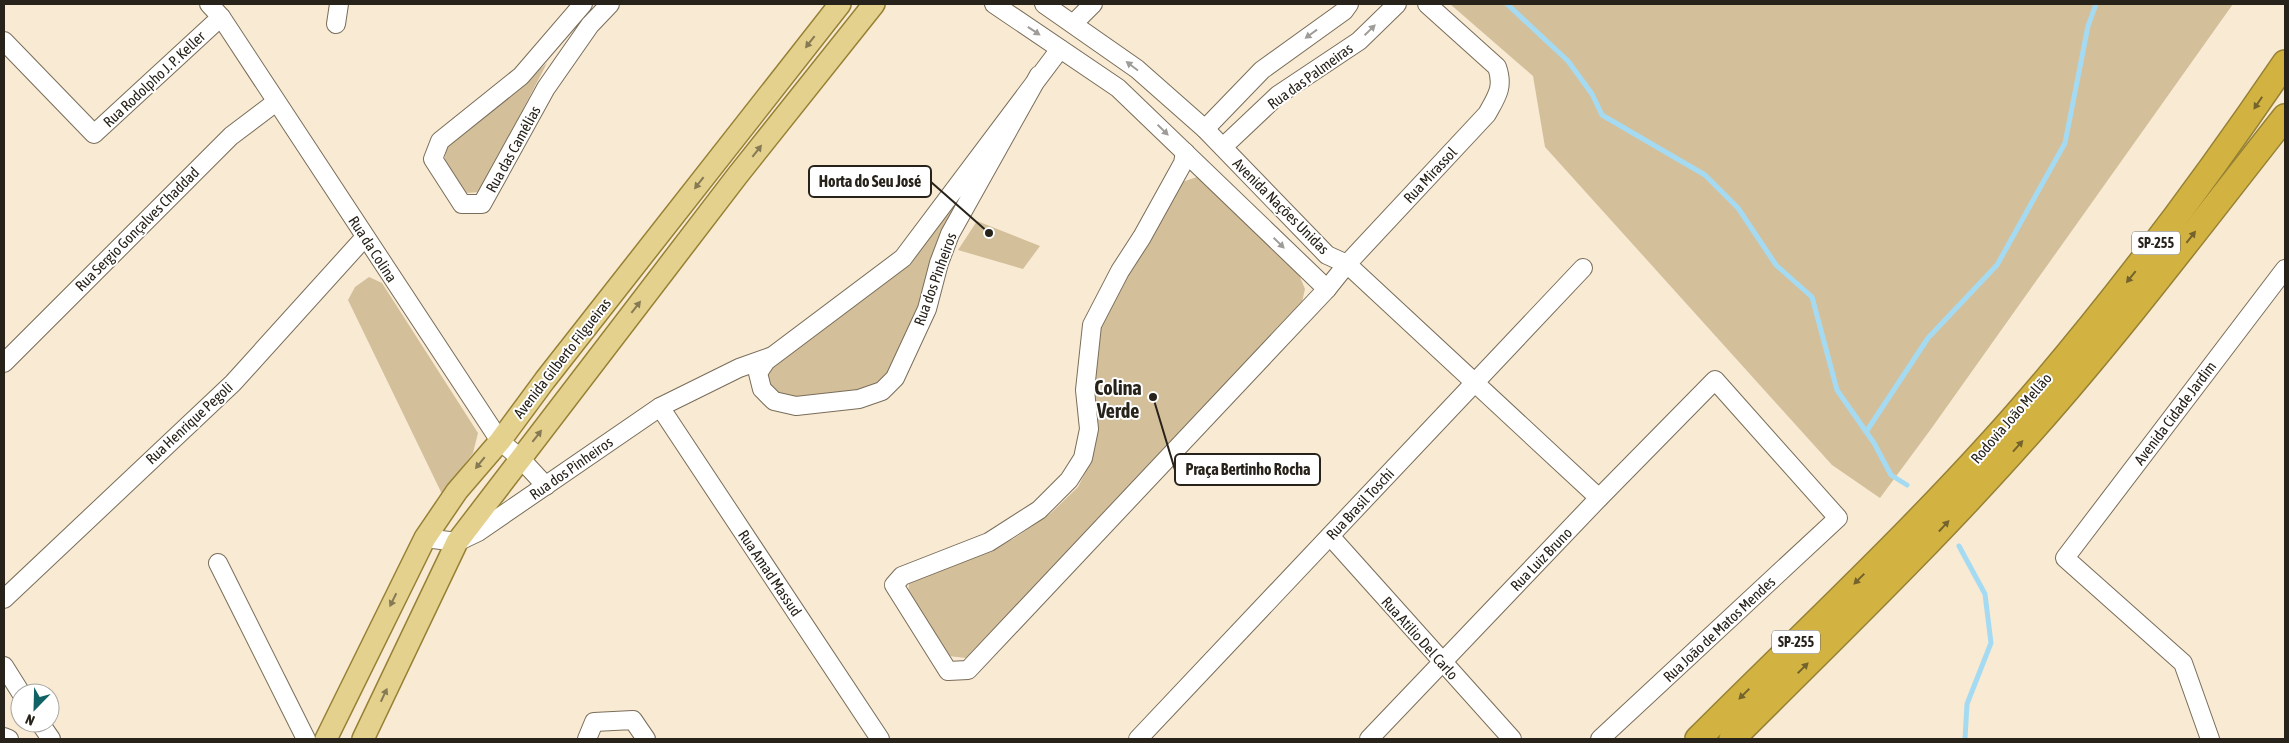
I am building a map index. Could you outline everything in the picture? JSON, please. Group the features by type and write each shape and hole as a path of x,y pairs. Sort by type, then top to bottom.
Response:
{"highway":[{"name":"Rodovia João Mellão","path":"1698,739 1894,545 2017,414 2132,275 2220,159 2285,63"},
{"name":"Rodovia João Mellão","path":"1732,739 1910,561 2034,429 2150,289 2285,117"}],"main road":[{"name":"Avenida Gilberto Filgueiras","path":"326,739 425,538 457,492 500,441 717,159 840,4"},
{"name":"Avenida Gilberto Filgueiras","path":"363,739 456,542 737,176 874,4"},
{"path":"717,159 737,176"}],"street":[{"name":"Rua da Colina","path":"209,4 221,17 500,441 520,458 546,486"},
{"path":"336,24 339,4"},
{"name":"Rua das Camélias","path":"583,4 521,76 440,141 433,159 462,204 482,204 546,88 590,25 610,4"},
{"name":"Avenida Nações Unidas","path":"994,4 1118,88 1327,289"},
{"path":"1073,24 1093,4"},
{"name":"Rua das Palmeiras","path":"1205,128 1262,70 1344,11 1349,4"},
{"name":"Rua das Palmeiras","path":"1223,147 1278,95 1359,41 1396,4"},
{"name":"Rua Mirassol","path":"1185,152 1183,163 1142,237 1120,271 1092,325 1085,390 1089,429 1083,458 1069,480 1039,510 989,542 902,576 894,585 948,671 968,670 1327,289 1347,264 1487,114 1498,94 1502,80 1497,67 1427,4"},
{"name":"Avenida Nações Unidas","path":"1050,5 1073,24 1136,69 1205,128 1327,255 1347,264 1599,498"},
{"name":"Rua Rodolpho J. P. Keller","path":"4,41 94,134 221,17"},
{"name":"Rua dos Pinheiros","path":"1039,76 950,234 939,263 927,308 895,378 882,391 859,399 796,406 774,400 762,389 758,373 771,357 903,258 1039,76 1060,48"},
{"name":"Rua Sergio Gonçalves Chaddad","path":"4,363 231,136 276,102"},
{"name":"Rua Henrique Pegoli","path":"4,599 232,383 365,237"},
{"name":"Rua Brasil Toschi","path":"1138,739 1583,268"},
{"name":"Avenida Cidade Jardim","path":"2210,739 2183,662 2065,558 2285,269"},
{"name":"Rua dos Pinheiros","path":"456,542 478,532 660,407 739,368 771,357"},
{"name":"Rua Luiz Bruno","path":"1369,739 1599,498 1715,380 1838,518"},
{"name":"Rua Amad Massud","path":"660,407 880,739"},
{"name":"Rua João de Matos Mendes","path":"1600,739 1838,518"},
{"name":"Rua Atilio Del Carlo","path":"1330,536 1512,739"},
{"path":"425,538 456,542"},
{"path":"218,563 306,739"},
{"path":"4,666 15,683"},
{"path":"587,739 594,722 633,720 646,739"},
{"path":"4,737 9,739"}],"shaded area":[{"path":"1450,4 2233,4 1880,498 1832,465 1545,147 1533,76"},
{"path":"547,63 480,192 466,193 444,162 447,147 496,108"},
{"path":"998,140 891,375 879,387 796,402 777,396 763,374 906,261"},
{"path":"1200,176 1298,272 1305,289 1302,302 966,658 948,656 908,596 909,583 924,572 962,560 1013,539 1051,513 1078,487 1091,461 1096,429 1090,364 1100,325 1124,270 1182,182"},
{"path":"977,221 1040,246 1023,269 958,250"},
{"path":"369,277 382,283 478,433 473,453 442,494 348,300 355,287"}],"waterway":[{"path":"1507,4 1568,61 1592,94 1602,115 1705,175 1738,208 1776,265 1812,297 1837,390 1874,443 1891,475 1907,485"},
{"path":"1866,432 1928,338 1997,265 2065,143 2088,26 2096,4"},
{"path":"1959,546 1985,594 1991,643 1967,704 1965,739"}],"place":[{"name":"Horta do Seu José","path":"989,233"},
{"name":"Praça Bertinho Rocha","path":"1153,397"}],"district":[{"name":"Colina Verde","path":"1118,398"}]}
